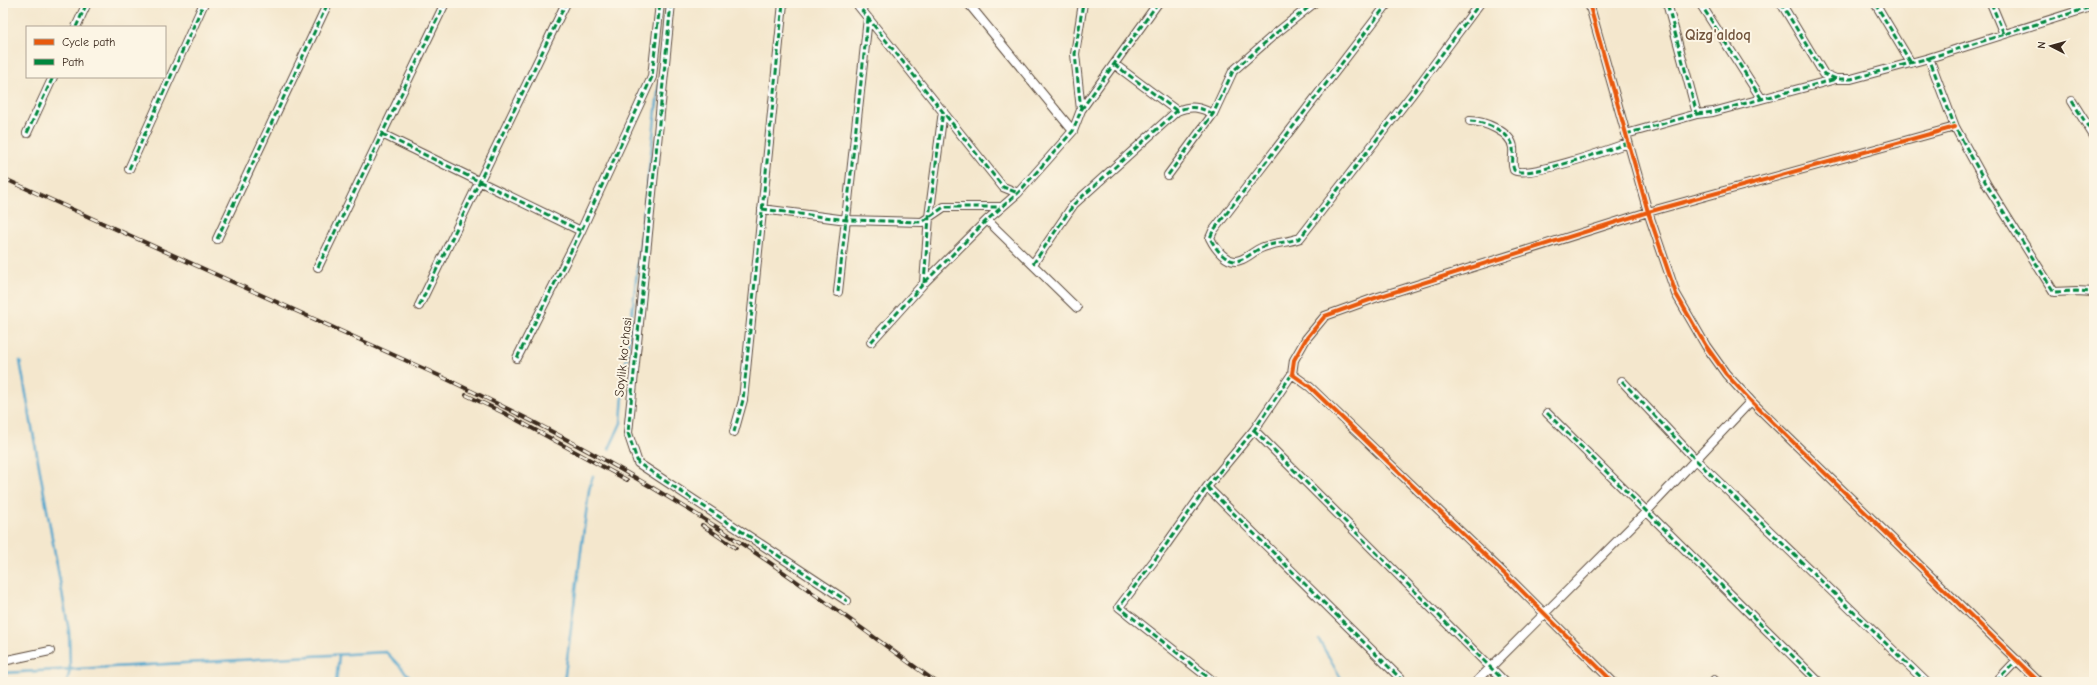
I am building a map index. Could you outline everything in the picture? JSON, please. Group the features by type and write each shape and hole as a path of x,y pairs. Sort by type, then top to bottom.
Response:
{"street":[{"path":"76,26 87,3"},
{"path":"129,169 204,3"},
{"path":"217,239 328,3"},
{"path":"318,267 445,3"},
{"path":"419,306 566,3"},
{"path":"517,358 581,231 652,77 660,3"},
{"name":"Soylik ko'chasi","path":"671,3 628,433 638,463 847,601"},
{"path":"734,432 743,400 783,3"},
{"path":"856,3 1003,187 1018,193"},
{"path":"968,3 1073,131"},
{"path":"871,342 924,283 1000,207 1018,193 1073,131 1081,110 1158,3"},
{"path":"1168,175 1213,114 1233,71 1314,3"},
{"path":"1388,3 1214,231 1210,238 1216,249 1225,256 1234,261 1241,260 1261,248 1290,242 1300,238 1413,93 1480,3"},
{"path":"1589,3 1648,212 1676,294 1706,346 1726,374 1751,401 2039,682"},
{"path":"1667,3 1697,114"},
{"path":"1700,3 1761,98"},
{"path":"1781,3 1824,74 1836,79"},
{"path":"1875,3 1911,63"},
{"path":"1991,3 2004,34"},
{"path":"1081,110 1075,54 1082,4"},
{"path":"1626,134 1697,114 1713,112 1836,79 1851,79 1930,58 2094,6"},
{"path":"838,292 868,18"},
{"path":"1930,58 1955,127 1987,185 2054,292 2094,292"},
{"path":"1114,64 1178,111"},
{"path":"652,77 663,78"},
{"path":"27,133 53,78"},
{"path":"2072,101 2094,136"},
{"path":"1033,264 1074,204 1178,111 1189,106 1202,108 1213,114"},
{"path":"924,283 929,217 943,111"},
{"path":"1470,121 1481,121 1492,126 1509,140 1513,148 1514,170 1520,173 1554,166 1628,143"},
{"path":"1214,682 1119,606 1163,549 1207,486 1254,430 1292,374 1294,360 1306,339 1325,316 1374,298 1648,212 1955,127"},
{"path":"382,134 581,231"},
{"path":"762,209 847,220 922,222 944,208 1000,207"},
{"path":"987,220 1077,308"},
{"path":"1292,374 1310,387 1508,577 1613,682"},
{"path":"1622,381 1696,460 1926,682"},
{"path":"1476,682 1543,613 1648,510 1751,401"},
{"path":"1548,413 1648,510 1819,682"},
{"path":"1254,430 1505,682"},
{"path":"1207,486 1404,682"},
{"path":"3,661 50,652"},
{"path":"1996,682 2017,660"}],"waterway":[{"path":"661,68 667,3"},
{"path":"609,449 621,423 624,381 659,85"},
{"path":"20,361 69,631 70,669 67,682"},
{"path":"564,682 589,490 593,476"},
{"path":"1319,640 1343,682"},
{"path":"3,673 386,652 415,682"},
{"path":"336,682 339,656"}],"railway":[{"path":"3,178 440,376 547,429 651,487 746,546 936,682"},
{"path":"466,395 506,414 627,480"},
{"path":"702,525 736,548"}],"marked path":[{"path":"76,26 87,3"},
{"path":"129,169 204,3"},
{"path":"217,239 328,3"},
{"path":"318,267 445,3"},
{"path":"419,306 566,3"},
{"path":"517,358 581,231 652,77 660,3"},
{"path":"671,3 628,433 638,463 847,601"},
{"path":"734,432 743,400 783,3"},
{"path":"856,3 1003,187 1018,193"},
{"path":"871,342 924,283 987,220 1018,193 1073,131 1081,110 1075,54 1083,3"},
{"path":"1081,110 1158,3"},
{"path":"1168,175 1213,114 1233,71 1275,34 1314,3"},
{"path":"1388,3 1213,231 1210,238 1218,251 1226,258 1235,261 1240,260 1266,246 1300,238 1413,93 1480,3"},
{"path":"1626,134 1697,114 1667,3"},
{"path":"1700,3 1761,98"},
{"path":"1781,3 1824,74 1836,79 1851,79 1929,58 1955,127 1987,185 2054,292 2094,292"},
{"path":"1875,3 1911,63"},
{"path":"1991,3 2004,34"},
{"path":"1929,58 2094,6"},
{"path":"838,292 868,18"},
{"path":"1114,64 1177,111"},
{"path":"27,133 53,78"},
{"path":"1697,114 1713,112 1836,79"},
{"path":"2072,101 2094,136"},
{"path":"1033,264 1074,204 1177,111 1191,107 1213,114"},
{"path":"924,283 929,217 943,111"},
{"path":"1470,121 1489,125 1496,128 1508,137 1513,148 1514,170 1521,172 1534,171 1550,167 1628,143"},
{"path":"382,134 581,231"},
{"path":"762,209 847,220 922,222 944,207 1000,207"},
{"path":"1214,682 1119,607 1207,487 1254,430 1292,374"},
{"path":"1622,381 1696,460 1926,682"},
{"path":"1547,413 1819,682"},
{"path":"1254,430 1505,682"},
{"path":"1207,487 1404,682"},
{"path":"1996,682 2017,660"}],"cycle path":[{"path":"1589,3 1648,212 1676,294 1706,346 1726,374 1751,401 2039,682"},
{"path":"1613,682 1513,582 1310,387 1292,374 1294,360 1306,339 1325,316 1375,298 1648,212 1955,127"}],"district":[{"name":"Qizg'aldoq","path":"1718,35"}]}
